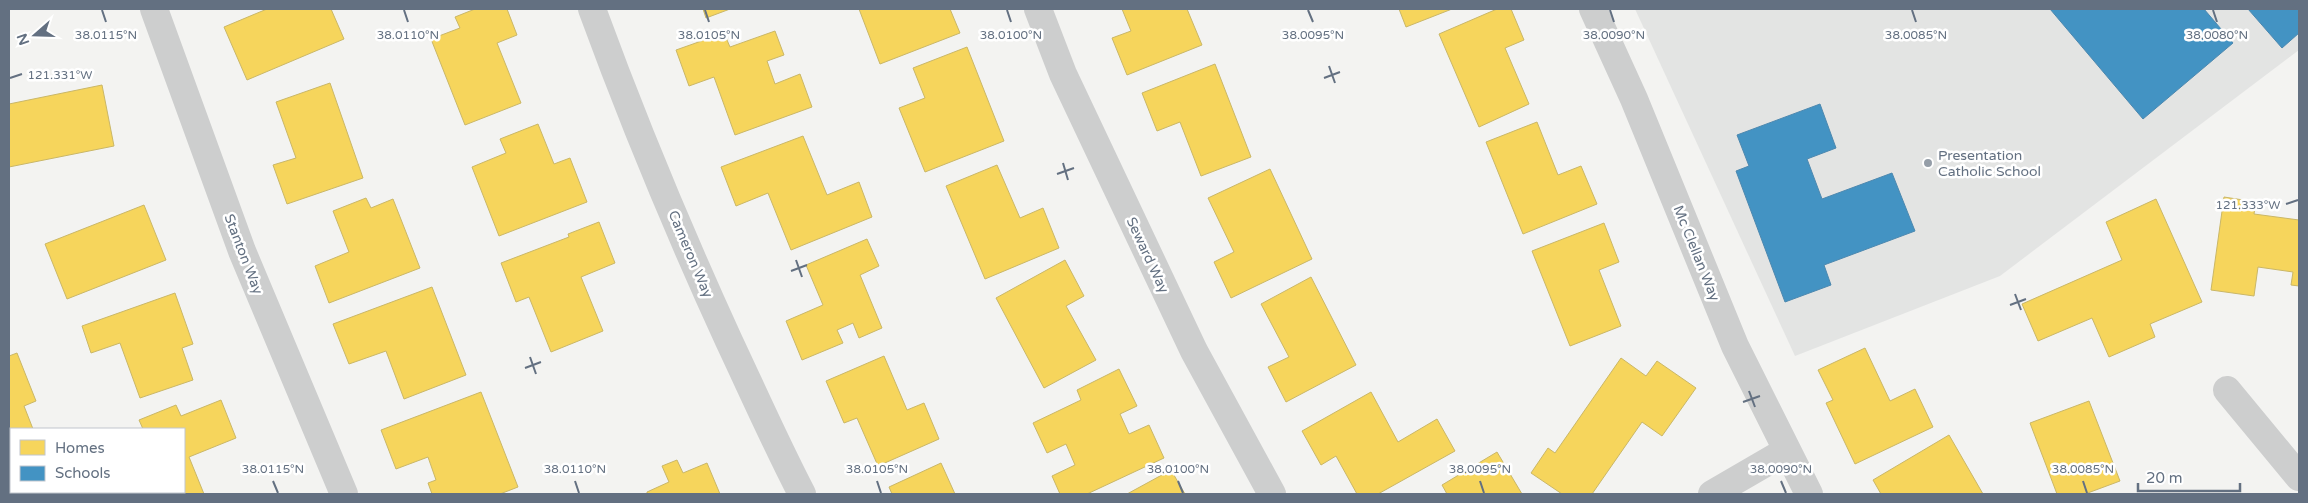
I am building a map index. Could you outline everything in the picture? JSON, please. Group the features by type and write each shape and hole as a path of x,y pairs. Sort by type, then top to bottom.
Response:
{"street":[{"name":"Stanton Way","path":"154,9 242,251 344,494"},
{"name":"Cameron Way","path":"592,9 617,76 688,250 779,451 802,494"},
{"name":"Seward Way","path":"1038,9 1063,74 1194,352 1272,494"},
{"name":"Mc Clellan Way","path":"1593,9 1636,105 1735,346 1808,494"},
{"path":"2227,390 2299,477"},
{"path":"1712,494 1786,451"}],"shaded area":[{"name":"Presentation Catholic School","path":"1635,9 2299,9 2299,50 2000,276 1795,356"}],"building: Homes":[{"path":"267,9 331,9 344,39 247,80 224,27"},
{"path":"475,9 507,9 517,35 497,43 521,103 465,125 431,39 460,28 455,17"},
{"path":"703,9 730,9 706,18"},
{"path":"859,9 950,9 960,33 880,64"},
{"path":"1122,9 1187,9 1202,45 1127,75 1112,38 1131,31"},
{"path":"1399,9 1452,9 1406,27"},
{"path":"1497,9 1511,9 1524,40 1505,48 1529,104 1479,127 1439,34"},
{"path":"775,31 784,55 767,61 775,84 800,74 812,107 735,135 714,77 689,86 676,50 724,33 730,47"},
{"path":"967,47 1004,141 925,172 899,108 925,98 913,68"},
{"path":"1215,64 1251,157 1201,176 1180,122 1157,131 1142,93"},
{"path":"330,83 363,178 287,204 273,165 296,158 276,102"},
{"path":"102,85 114,146 9,167 9,104"},
{"path":"1537,122 1558,175 1581,166 1597,204 1523,234 1486,142"},
{"path":"538,124 554,164 570,158 587,202 499,236 472,167 506,153 500,139"},
{"path":"803,136 827,195 859,182 872,217 791,250 768,193 736,206 721,167"},
{"path":"997,165 1020,218 1043,208 1059,248 985,279 946,186"},
{"path":"1270,169 1312,259 1231,298 1214,262 1234,252 1208,198"},
{"path":"2224,197 2256,202 2254,214 2299,220 2299,286 2291,285 2293,272 2258,267 2254,296 2211,290"},
{"path":"366,198 371,208 393,199 420,268 329,303 315,266 349,252 333,211"},
{"path":"2156,199 2202,302 2150,324 2155,337 2109,357 2092,318 2038,341 2022,304 2122,260 2106,222"},
{"path":"144,205 166,260 67,299 45,244"},
{"path":"599,222 615,263 581,277 603,331 551,352 529,297 516,302 501,263 569,237 568,234"},
{"path":"1604,223 1619,262 1599,270 1621,326 1570,346 1532,251"},
{"path":"867,239 879,266 860,275 882,328 859,338 853,323 837,330 843,343 802,360 786,321 823,305 806,265"},
{"path":"1065,260 1084,296 1066,306 1096,360 1044,388 996,298"},
{"path":"1311,277 1356,365 1286,402 1268,367 1289,357 1261,304"},
{"path":"432,287 466,375 404,399 386,351 349,364 333,324"},
{"path":"175,293 193,344 182,348 193,380 140,398 120,343 91,353 82,326"},
{"path":"1865,348 1890,401 1915,389 1933,427 1855,464 1826,403 1833,400 1818,370"},
{"path":"17,353 36,401 24,406 33,428 10,428 9,458 9,356"},
{"path":"884,356 907,410 924,403 939,439 878,466 857,418 844,423 826,381"},
{"path":"1621,358 1646,376 1657,361 1696,388 1662,436 1642,422 1592,494 1562,494 1531,473 1548,448 1555,453"},
{"path":"1119,369 1137,406 1120,414 1129,434 1149,425 1164,458 1087,494 1060,494 1052,476 1075,465 1066,444 1047,453 1033,423 1081,400 1077,390"},
{"path":"481,392 518,487 500,494 432,494 428,483 436,480 428,457 396,469 381,430"},
{"path":"1371,392 1398,442 1437,419 1455,451 1378,494 1357,494 1336,456 1321,465 1302,431"},
{"path":"221,400 236,438 189,457 204,494 150,494 185,493 185,428 143,428 139,420 176,405 181,416"},
{"path":"2089,401 2120,481 2085,494 2057,494 2030,423"},
{"path":"1949,435 1983,494 1881,494 1873,480"},
{"path":"1497,452 1522,494 1447,494 1442,485"},
{"path":"677,460 683,473 707,463 720,494 647,494 647,492 669,482 662,466"},
{"path":"941,463 955,494 892,494 889,487"},
{"path":"1171,470 1185,494 1127,494"},
{"path":"9,478 10,493 52,494 9,494"}],"building: Schools":[{"path":"2050,9 2204,9 2233,43 2143,119"},
{"path":"2248,9 2299,9 2299,33 2282,48"},
{"path":"1820,104 1836,148 1807,159 1822,199 1892,173 1915,231 1824,265 1831,285 1785,302 1736,171 1749,166 1737,135"}],"place":[{"name":"Presentation Catholic School","path":"1928,163"}]}
